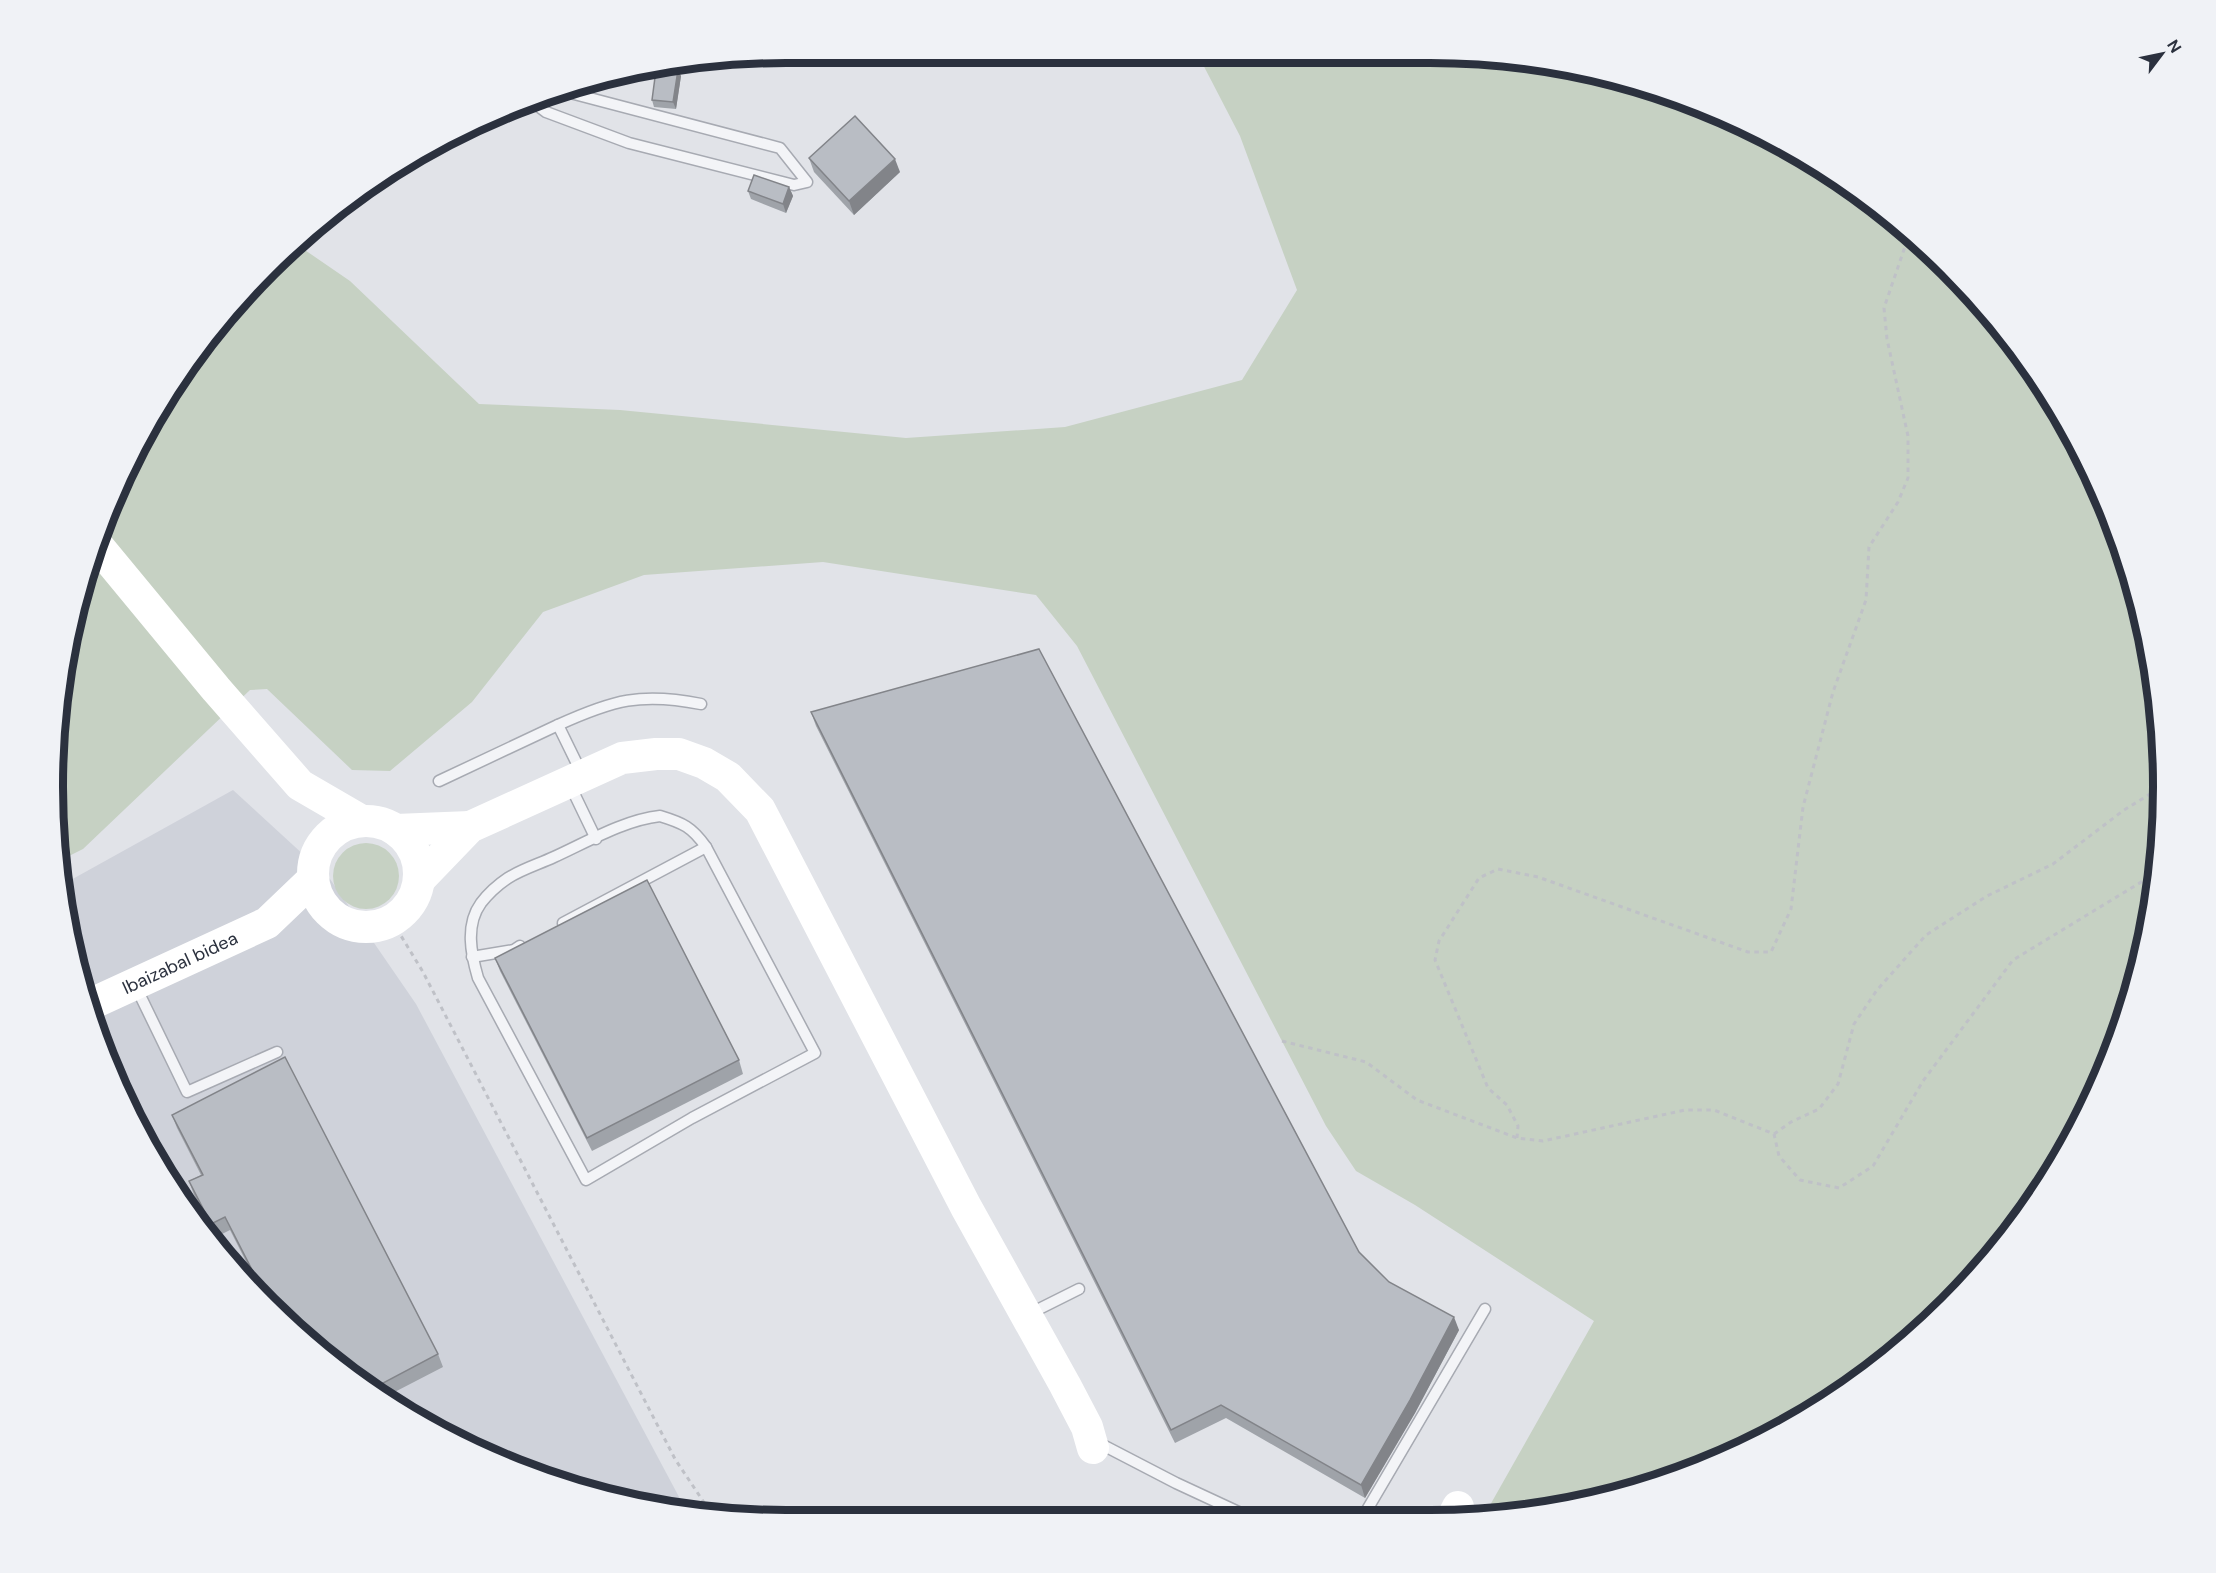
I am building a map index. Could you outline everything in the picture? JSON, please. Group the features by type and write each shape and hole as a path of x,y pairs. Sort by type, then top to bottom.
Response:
{"street":[{"path":"102,552 216,689 300,785 362,821"},
{"path":"419,880 470,827 622,758 679,754 704,763 728,777 760,810 966,1207 1087,1427 1091,1443"},
{"path":"300,785 322,845"},
{"path":"362,821 374,822 396,830 405,838 417,857 419,880 412,902 392,921 373,927 361,927 338,920 320,902 313,879 316,855 322,845 340,828 362,821"},
{"path":"396,830 470,827"},
{"name":"Ibaizabal bidea","path":"96,1002 267,923 313,879"},
{"name":"Ibaizabal bidea","path":"267,923 338,920"}],"lane":[{"path":"539,107 546,112 629,143 794,185 807,182 780,148 576,95"},
{"path":"439,781 591,710 634,699 654,697 701,704"},
{"path":"558,725 596,839"},
{"path":"660,816 681,823 695,832 706,847 814,1053 692,1118 586,1180 478,978 471,957 472,922 481,903 508,878 596,839 645,818 660,816"},
{"path":"554,928 706,847"},
{"path":"471,957 514,950 534,939"},
{"path":"134,984 187,1092 277,1052"},
{"path":"1027,1316 1079,1289"},
{"path":"1367,1510 1485,1309"},
{"path":"1091,1443 1234,1510"}],"path":[{"path":"1517,1138 1518,1126 1507,1105 1488,1088 1435,960 1438,941 1479,878 1498,870 1538,878 1748,952 1772,952 1791,909 1803,807 1833,692 1866,600 1869,547 1898,502 1908,478 1908,436 1887,339 1884,308 1906,243"},
{"path":"1774,1134 1791,1122 1819,1109 1838,1084 1854,1024 1877,990 1926,934 1987,896 2053,864 2124,810 2153,792"},
{"path":"1774,1134 1779,1156 1800,1180 1839,1188 1874,1166 1923,1081 2013,960 2147,878"},
{"path":"392,921 423,972 675,1459 706,1505"},
{"path":"1282,1041 1366,1062 1417,1100 1517,1138 1543,1141 1685,1110 1714,1110 1774,1134"}],"shaded area":[{"path":"233,790 330,879 416,1004 682,1502 645,1496 554,1472 467,1435 385,1388 309,1330 275,1298 243,1264 185,1188 138,1106 101,1019 77,928 69,881"}],"green space":[{"path":"1202,63 1429,63 1524,69 1571,77 1662,101 1749,138 1791,160 1870,213 1907,243 1973,309 2031,385 2056,425 2098,510 2115,554 2139,645 2147,692 2153,786 2151,834 2147,881 2128,974 2115,1019 2078,1106 2056,1148 2003,1227 1973,1264 1907,1330 1831,1388 1791,1413 1706,1455 1662,1472 1571,1496 1489,1507 1594,1321 1415,1205 1356,1171 1326,1126 1077,646 1036,595 823,562 644,575 543,612 472,702 390,771 352,770 267,689 250,690 83,849 67,857 63,786 69,692 88,599 101,554 118,510 160,425 185,385 243,309 303,249 350,281 479,404 620,410 906,438 1065,427 1242,380 1297,290 1240,136"},
{"path":"366,843 379,846 389,853 396,863 399,876 396,889 389,899 379,906 366,909 353,906 343,899 336,889 333,876 336,863 343,853 353,846"}],"building":[{"path":"678,71 673,102 652,100 655,75"},
{"path":"855,116 895,159 849,201 809,158"},
{"path":"754,175 789,187 783,204 748,191"},
{"path":"1039,649 1359,1252 1389,1282 1454,1317 1361,1485 1221,1405 1171,1430 811,712"},
{"path":"647,880 739,1060 587,1138 495,958"},
{"path":"285,1057 438,1354 380,1385 309,1330 256,1278 225,1217 211,1224 189,1181 203,1175 172,1115"}]}
